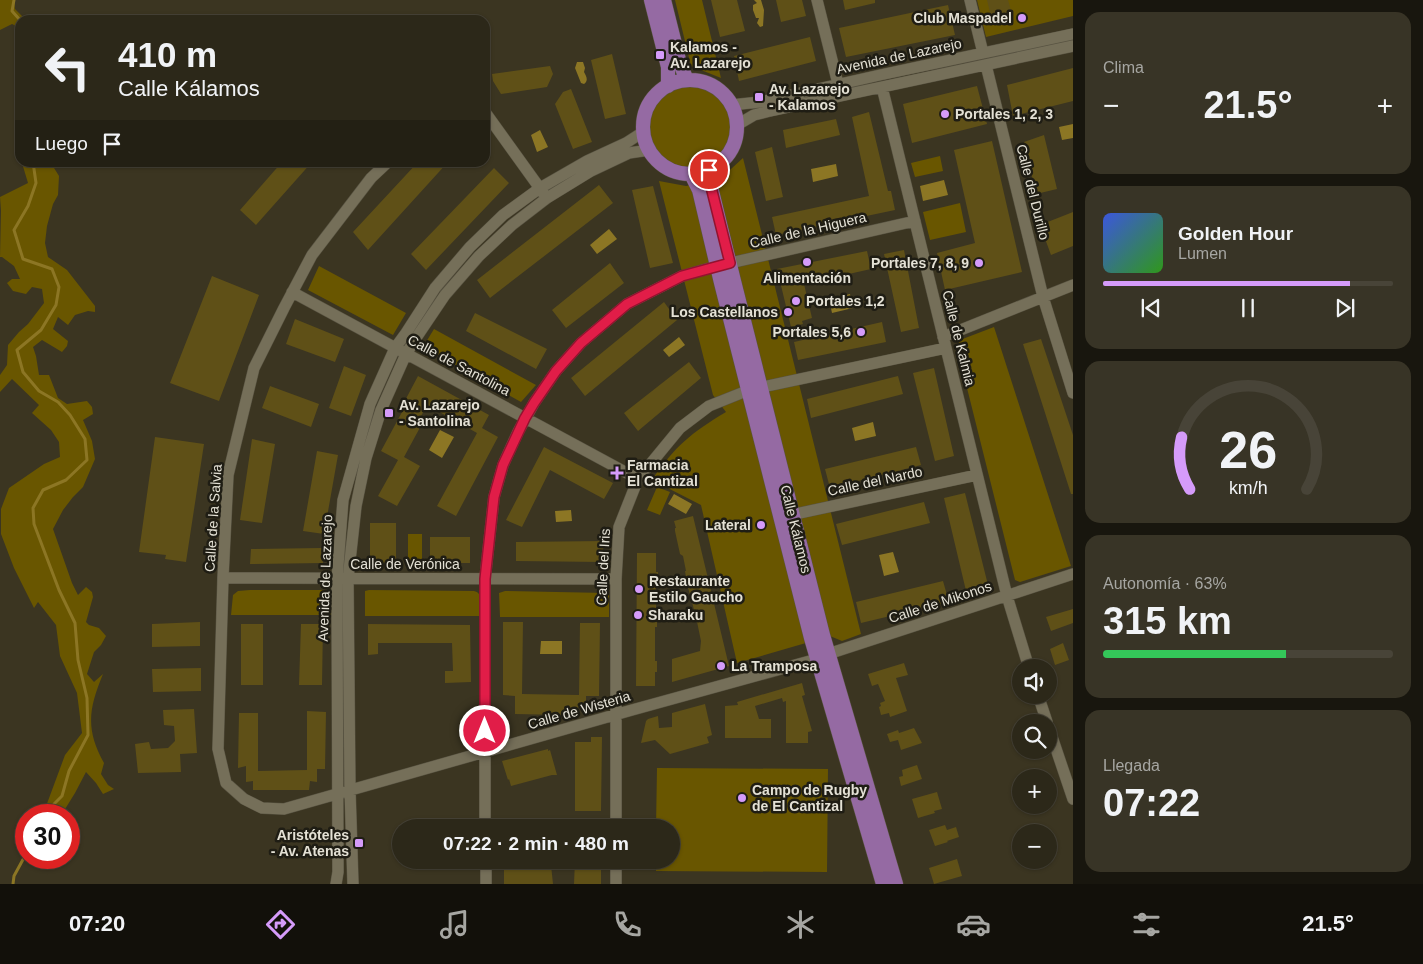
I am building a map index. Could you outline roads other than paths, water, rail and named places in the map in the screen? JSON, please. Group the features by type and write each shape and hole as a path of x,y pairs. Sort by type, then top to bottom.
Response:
{"main road":[{"path":"651,0 668,67 668,86"},
{"path":"664,0 680,64 687,80"},
{"path":"687,80 708,84 725,96 735,115 736,125 736,136 723,160 709,170 691,174 666,168 656,160 649,150 643,132 646,110 655,96 668,86 687,80"},
{"name":"Calle Kálamos","path":"709,170 723,264"},
{"name":"Calle Kálamos","path":"691,174 699,190 723,264 786,516 883,884"},
{"name":"Calle Kálamos","path":"823,657 896,884"}],"street":[{"path":"817,0 838,84"},
{"path":"970,0 983,53"},
{"name":"Avenida de Lazarejo","path":"731,105 751,104 1073,34"},
{"name":"Avenida de Lazarejo","path":"736,125 754,115 762,113 1073,46"},
{"name":"Calle del Durillo","path":"986,65 1043,296 1073,393"},
{"name":"Calle de Kalmia","path":"882,87 977,475 1026,659"},
{"path":"490,119 547,198"},
{"name":"Avenida de Lazarejo","path":"336,884 338,872 337,794 343,500 370,404 395,348 435,288 470,246 504,215 540,188 587,161 626,143 643,132"},
{"name":"Avenida de Lazarejo","path":"353,884 342,579 366,458 381,410 406,354 445,295 479,256 512,225 547,198 591,170 629,153 649,150"},
{"name":"Calle de la Salvia","path":"350,790 284,809 262,808 244,799 226,783 218,749 228,475 254,368 292,292 312,255 370,178 382,167"},
{"name":"Calle de la Higuera","path":"486,819 485,579 494,497 503,465 525,418 556,371 581,343 627,304 682,276 723,264 915,222"},
{"name":"Calle del Iris","path":"616,819 616,580 619,527 638,479 680,428 709,406 755,389 944,343 1043,296 1073,285"},
{"name":"Calle de Santolina","path":"292,292 638,479"},
{"name":"Calle del Nardo","path":"786,516 977,475"},
{"name":"Calle de Mikonos","path":"823,657 1073,574"},
{"name":"Calle de Verónica","path":"223,578 616,580"},
{"name":"Calle de Wisteria","path":"350,790 823,657"},
{"path":"1057,749 1071,787 1073,799"},
{"path":"486,869 486,884"},
{"path":"616,869 616,884"}],"waterway":[{"path":"14,0 12,11 16,15"},
{"path":"34,167 36,183 28,206 14,230 23,259 52,269 59,287 56,305 41,330 17,350 23,372 39,391 58,402 70,415 85,439 87,460 66,480 43,490 33,508 34,524 59,590 75,623 78,660 87,698 88,735 69,771 62,796 54,804"},
{"path":"13,884 18,869"}],"place":[{"name":"Club Maspadel","path":"1022,18"},
{"name":"Kalamos - Av. Lazarejo","path":"660,55"},
{"name":"Av. Lazarejo - Kalamos","path":"759,97"},
{"name":"Portales 1, 2, 3","path":"945,114"},
{"name":"Alimentación","path":"807,262"},
{"name":"Portales 7, 8, 9","path":"979,263"},
{"name":"Portales 1,2","path":"796,301"},
{"name":"Los Castellanos","path":"788,312"},
{"name":"Portales 5,6","path":"861,332"},
{"name":"Av. Lazarejo - Santolina","path":"389,413"},
{"name":"Farmacia El Cantizal","path":"617,473"},
{"name":"Lateral","path":"761,525"},
{"name":"Restaurante Estilo Gaucho","path":"639,589"},
{"name":"Sharaku","path":"638,615"},
{"name":"La Tramposa","path":"721,666"},
{"name":"Campo de Rugby de El Cantizal","path":"742,798"},
{"name":"Aristóteles - Av. Atenas","path":"359,843"}]}
